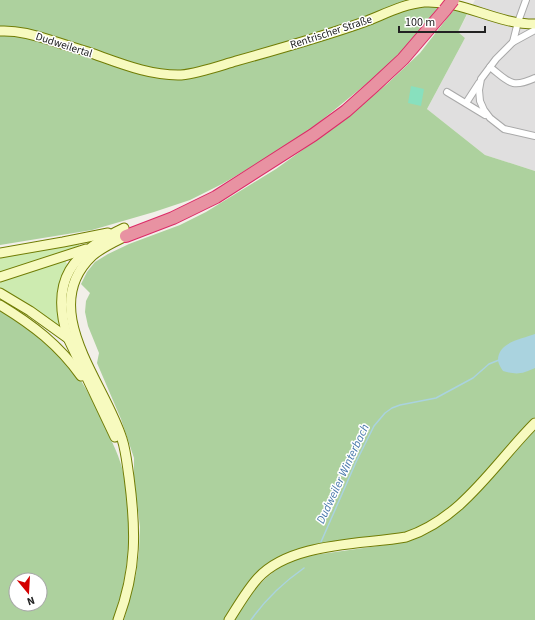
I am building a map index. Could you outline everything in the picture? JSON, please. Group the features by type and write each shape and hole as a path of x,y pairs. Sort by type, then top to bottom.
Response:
{"highway":[{"path":"125,232 230,187 313,135 346,111 402,59 449,5"}],"main road":[{"name":"Rentrischer Straße","path":"126,66 168,74 189,74 265,53 424,2 442,1 460,4 506,20 535,24"},
{"name":"Dudweilertal","path":"0,31 20,32 41,37 126,66"},
{"path":"125,232 107,236 88,248 80,256 66,277 62,290 61,307 63,323 68,338 92,390 112,428 129,476"},
{"path":"0,253 125,232"},
{"path":"118,620 129,582 134,544 134,520 126,454 116,423 84,356 74,331 70,302 72,287 82,268 92,256 125,232"},
{"path":"0,277 88,248"},
{"path":"0,293 30,311 68,338 84,356"},
{"path":"0,305 33,326 63,352 92,390"},
{"path":"229,620 259,577 281,560 312,550 406,537 418,533 432,525 449,514 467,498 535,423"}],"street":[{"path":"513,42 526,0"},
{"path":"466,103 496,59 513,42 535,30"},
{"path":"490,67 512,84 523,84 535,78"},
{"path":"482,80 479,90 480,101 490,118"},
{"path":"447,92 490,118 504,129 535,136"}],"shaded area":[{"path":"475,0 535,0 535,171 485,155 427,109 465,38 458,32"}],"green space":[{"path":"0,0 414,0 426,6 440,8 414,39 382,71 311,129 260,162 222,184 190,200 92,230 0,245"},
{"path":"455,8 467,14 458,32 465,38 427,109 485,155 535,171 535,417 469,490 445,511 419,528 404,533 349,539 310,546 275,559 255,574 241,592 224,620 124,620 136,574 139,551 140,527 134,477 134,458 121,419 97,363 99,353 88,326 85,312 86,301 90,293 81,284 87,272 95,262 108,254 129,244 180,225 206,212 276,169 344,120 387,84 420,53"},
{"path":"411,86 424,89 421,106 408,103"},
{"path":"79,244 79,248 0,273 0,257"},
{"path":"65,260 68,266 57,291 59,328 0,290 0,282"},
{"path":"0,308 26,325 42,338 70,365 95,406 121,463 126,487 128,549 125,577 113,620 0,620"},
{"path":"535,430 535,620 233,620 248,598 264,580 282,566 307,556 399,543 416,538 433,530 472,500"}],"water":[{"path":"535,334 535,368 519,373 503,371 498,360 502,349 512,342"}],"waterway":[{"name":"Dudweiler Winterbach","path":"321,542 356,462 374,426 385,413 400,405 436,398 473,378 489,364 499,360"},
{"name":"Dudweiler Winterbach","path":"251,620 262,605 275,592 304,568"}]}
